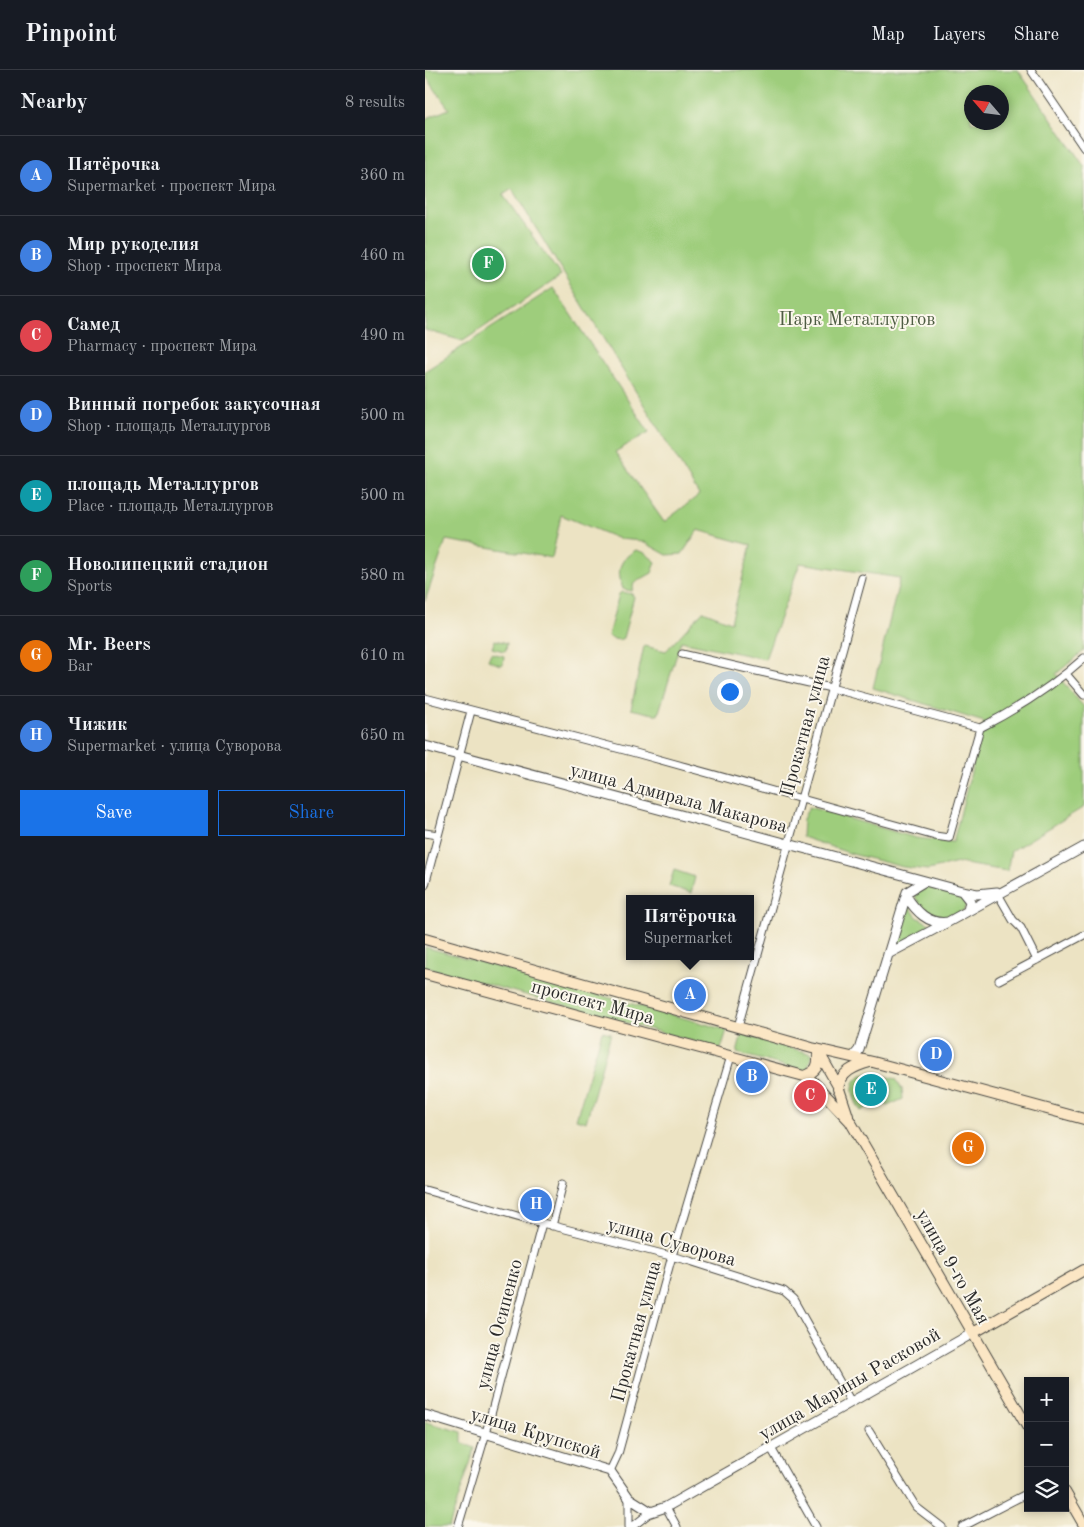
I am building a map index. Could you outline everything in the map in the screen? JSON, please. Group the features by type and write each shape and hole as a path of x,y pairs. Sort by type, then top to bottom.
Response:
{"main road":[{"name":"проспект Мира","path":"425,939 817,1049 856,1053 873,1062 1084,1119"},
{"name":"проспект Мира","path":"425,974 804,1076 813,1082 850,1121"},
{"path":"804,1076 812,1073 817,1066 817,1049"},
{"path":"817,1049 838,1086 850,1121"},
{"path":"837,1106 838,1086 856,1053"},
{"path":"843,1075 856,1065 873,1062"},
{"name":"улица 9-го Мая","path":"850,1121 1025,1422"},
{"name":"улица Марины Расковой","path":"973,1333 1084,1270"},
{"path":"1069,1499 1084,1525"}],"street":[{"path":"1031,70 1084,148"},
{"name":"Прокатная улица","path":"738,1027 861,578"},
{"path":"682,654 831,688 980,728 1004,715 1066,674 1084,658"},
{"path":"1066,674 1084,694"},
{"path":"425,698 631,752 935,836 949,838 980,728"},
{"path":"425,885 471,711"},
{"name":"улица Адмирала Макарова","path":"425,746 961,891"},
{"path":"425,833 438,836"},
{"path":"888,954 1084,847"},
{"path":"897,874 904,883 914,908 924,917 935,922 948,922"},
{"path":"856,1053 907,894 925,881"},
{"path":"961,891 985,894 1003,892"},
{"path":"961,891 970,901 968,911"},
{"path":"1003,892 1013,920 1021,928 1037,960"},
{"path":"999,980 1084,934"},
{"name":"Прокатная улица","path":"610,1471 618,1454 672,1256 731,1056"},
{"path":"552,1226 563,1183"},
{"name":"улица Суворова","path":"425,1190 552,1226 672,1256 784,1291 793,1299 851,1402"},
{"name":"улица Осипенко","path":"458,1527 486,1434 542,1223"},
{"name":"улица Марины Расковой","path":"631,1527 651,1512 666,1507 973,1333"},
{"name":"улица Крупской","path":"425,1415 610,1471 629,1498 651,1512"},
{"path":"869,1431 917,1507 942,1527"},
{"path":"771,1448 816,1527"},
{"path":"962,1527 1024,1495"},
{"name":"улица Марины Расковой","path":"629,1498 631,1527"},
{"path":"666,1507 677,1527"}],"green space":[{"name":"Парк Металлургов","path":"425,70 1018,70 1084,166 1084,651 1056,674 1084,707 1084,807 1011,851 1007,871 958,863 928,870 903,867 852,854 802,837 803,819 809,807 916,838 953,842 984,722 873,688 900,578 800,563 765,659 681,641 658,715 631,709 644,646 666,651 703,611 731,622 751,545 698,530 682,554 667,555 642,541 619,539 561,515 552,558 446,540 425,601 425,371 553,288 649,432 615,452 664,522 699,495 512,189 503,195 561,276 463,341 425,330 425,119 449,109 425,75"},
{"path":"636,550 645,553 656,562 652,573 634,583 632,591 623,589 620,571 626,558"},
{"path":"622,592 632,594 634,597 623,638 619,640 608,636 619,594"},
{"path":"495,640 507,643 506,650 492,648"},
{"path":"491,653 504,656 503,664 500,665 488,660"},
{"path":"674,870 695,877 691,893 669,886"},
{"path":"923,886 964,897 966,904 964,910 946,919 931,916 923,909 915,896 916,891"},
{"path":"907,903 917,917 933,926 897,945"},
{"path":"425,947 727,1030 721,1049 425,967"},
{"path":"602,1031 611,1033 586,1122 576,1119"},
{"path":"742,1034 812,1054 807,1072 737,1053"},
{"path":"873,1073 896,1079 902,1089 903,1099 887,1106 880,1095 869,1101 871,1105 861,1111 857,1105 853,1086 859,1077"},
{"path":"425,1422 462,1432 462,1443 475,1448 449,1527 425,1527"}],"place":[{"name":"Новолипецкий стадион","path":"488,264"},
{"name":"Пятёрочка","path":"690,995"},
{"name":"Винный погребок закусочная","path":"936,1055"},
{"name":"Мир рукоделия","path":"752,1077"},
{"name":"площадь Металлургов","path":"871,1090"},
{"name":"Самед","path":"810,1096"},
{"name":"Mr. Beers","path":"968,1148"},
{"name":"Чижик","path":"536,1205"}]}
